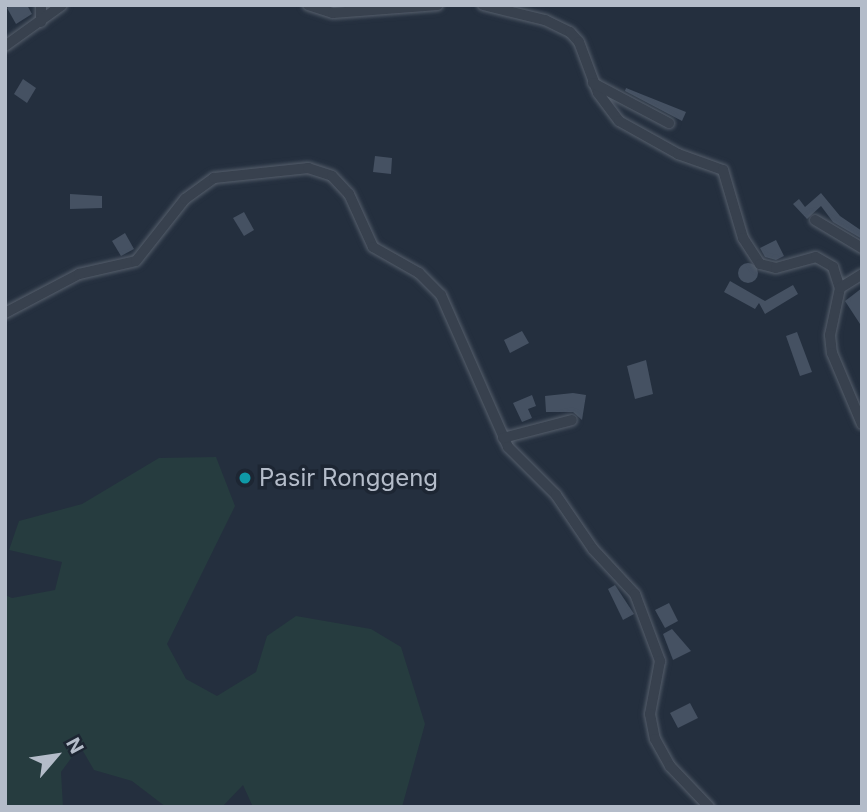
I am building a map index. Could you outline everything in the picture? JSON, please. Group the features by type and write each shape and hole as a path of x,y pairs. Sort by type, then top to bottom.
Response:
{"street":[{"path":"41,5 41,22"},
{"path":"5,46 62,5"},
{"path":"308,5 333,13 438,5"},
{"path":"483,5 545,20 570,32 579,42 593,83 612,114 634,131 690,160 723,170 743,238 757,261 771,269 821,258 835,270 840,288 831,348 862,424"},
{"path":"593,83 669,123"},
{"path":"5,313 79,274 131,265 185,199 214,178 317,169 332,176 349,194 373,247 428,280 449,305 503,438 514,455 556,495 593,550 638,600 661,667 651,707 652,731 670,766 709,807"},
{"path":"815,220 862,248"},
{"path":"840,288 862,274"},
{"path":"503,438 572,421"}],"green space":[{"path":"216,457 235,506 167,644 186,679 217,696 256,672 267,636 296,616 371,629 401,647 425,724 402,807 253,807 243,785 222,807 166,807 132,781 94,770 80,746 61,772 63,807 5,807 5,595 12,598 55,590 62,562 9,550 19,521 82,504 159,458"}],"building":[{"path":"11,5 27,5 32,14 16,24 7,8"},
{"path":"23,79 36,88 27,103 14,94"},
{"path":"626,88 686,112 682,121 625,91"},
{"path":"375,156 392,158 391,174 373,172"},
{"path":"821,193 840,216 862,231 862,239 833,222 821,206 807,219 793,204 799,199 805,207"},
{"path":"70,194 102,196 102,208 70,209"},
{"path":"244,212 254,230 244,236 233,218"},
{"path":"125,233 134,249 121,256 112,241"},
{"path":"776,240 784,256 776,260 765,257 760,248"},
{"path":"748,263 755,266 758,273 755,280 748,283 741,280 738,273 741,266"},
{"path":"730,281 765,301 793,285 798,294 765,314 759,303 755,309 724,292"},
{"path":"862,288 862,327 845,301"},
{"path":"522,331 529,343 510,353 504,340"},
{"path":"797,332 812,372 800,376 786,336"},
{"path":"646,360 653,394 635,399 627,366"},
{"path":"573,393 586,395 582,420 573,412 546,412 545,396"},
{"path":"532,395 536,406 528,409 532,418 522,422 513,403"},
{"path":"615,585 634,614 623,620 608,589"},
{"path":"669,603 678,621 665,628 655,610"},
{"path":"672,629 691,651 673,660 663,634"},
{"path":"690,703 698,718 678,728 670,713"}],"place":[{"name":"Pasir Ronggeng","path":"245,478"}]}
